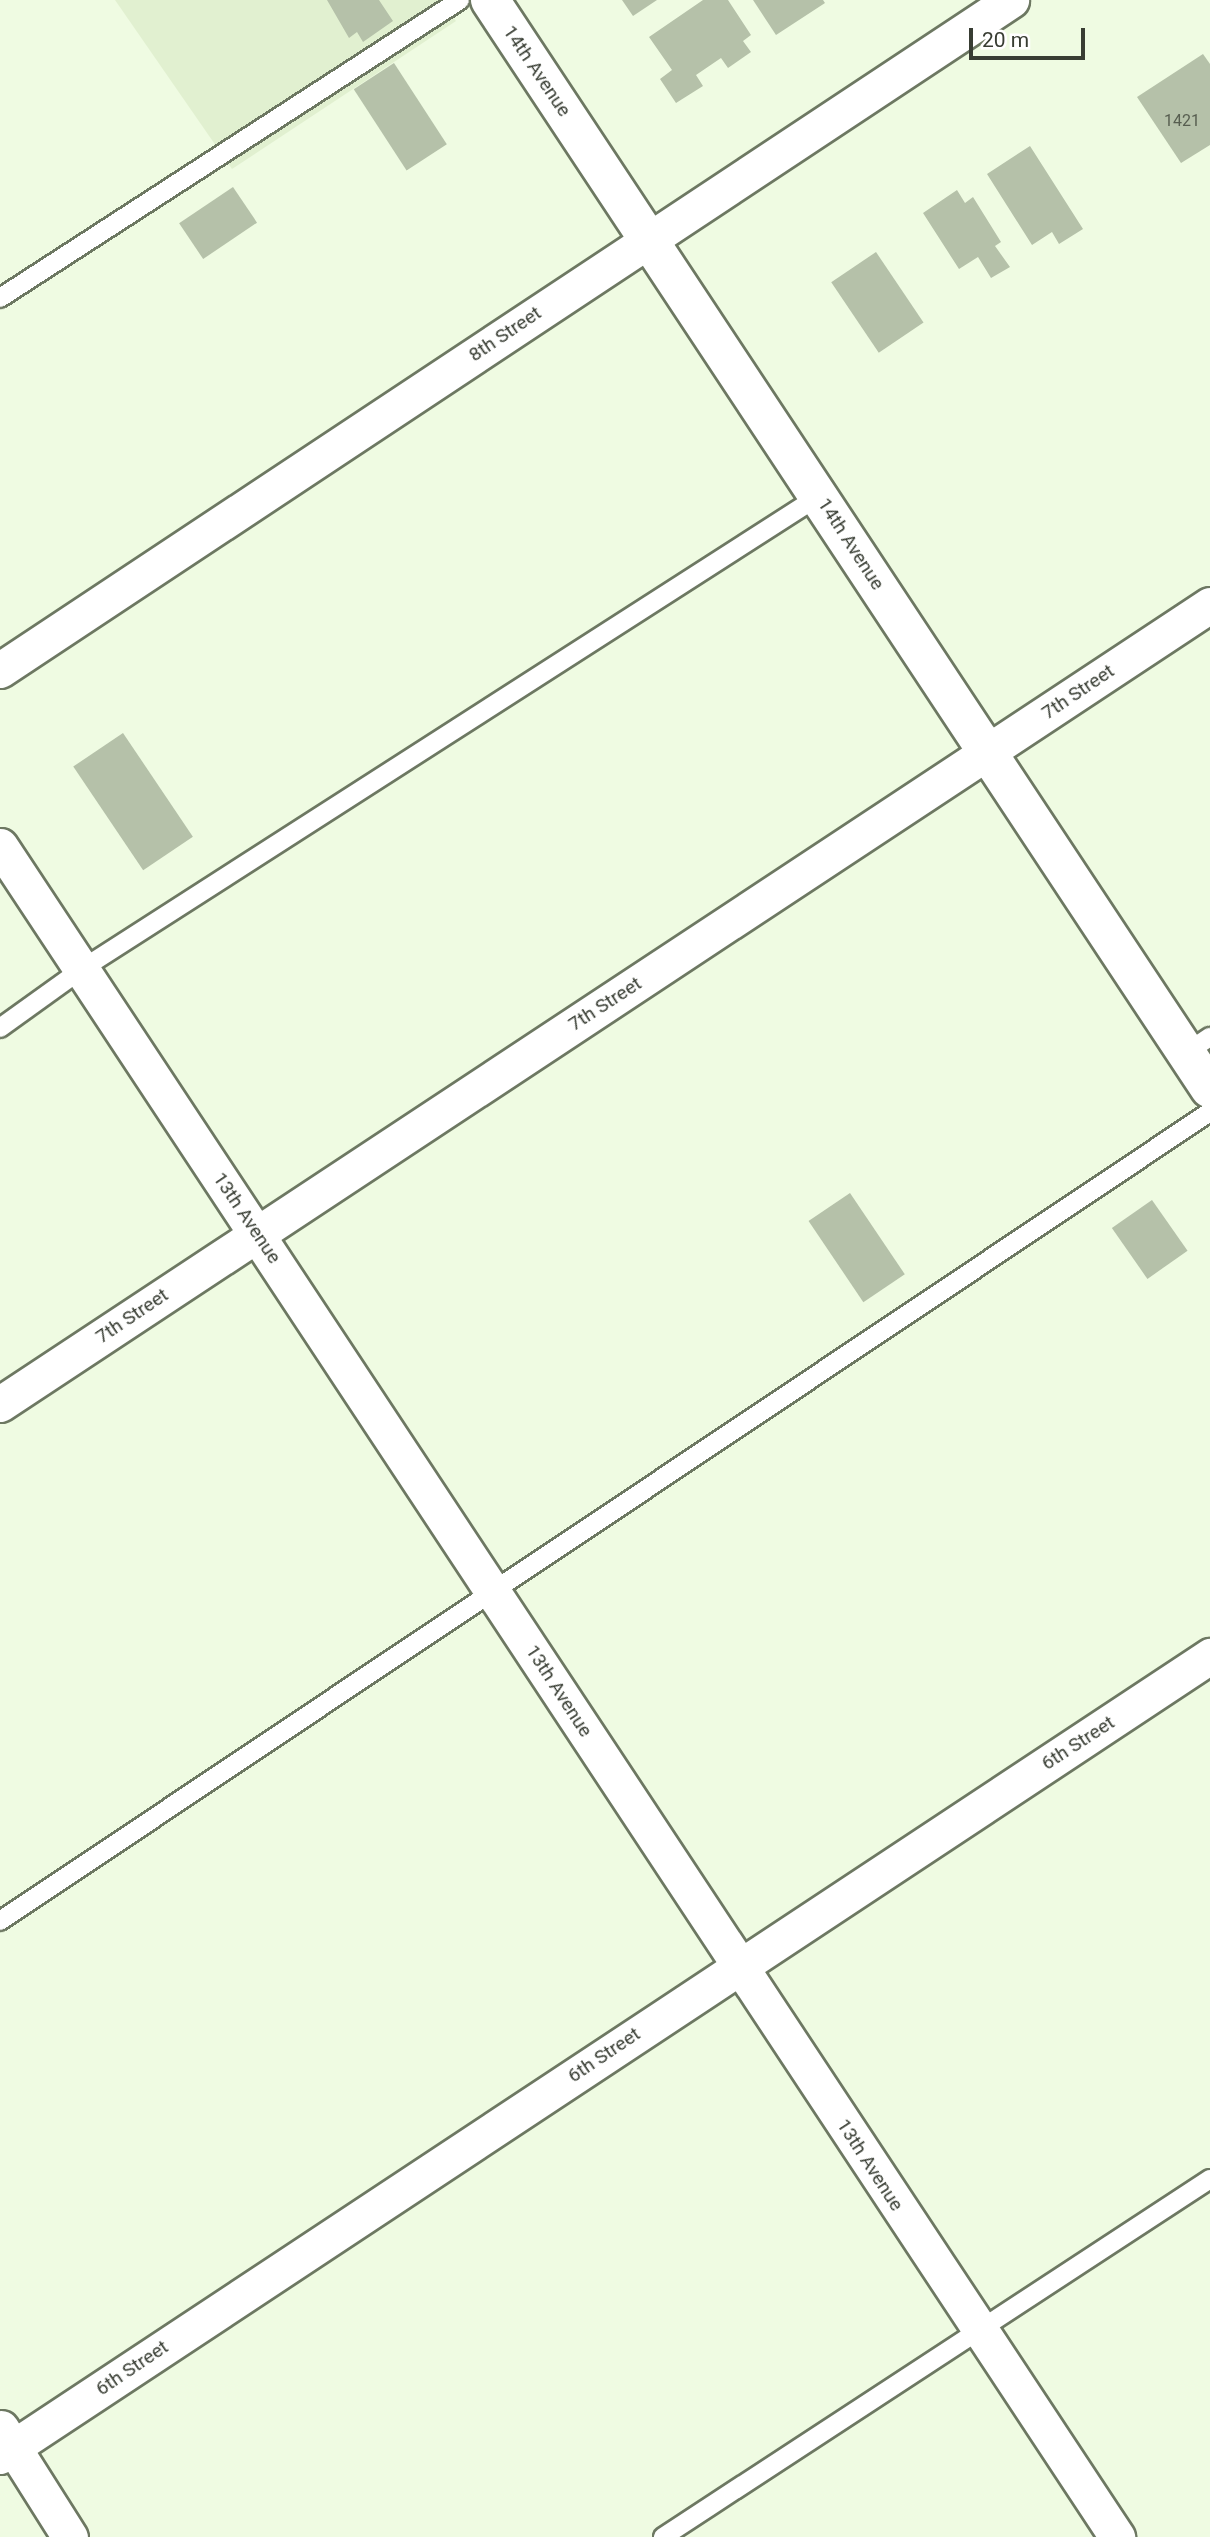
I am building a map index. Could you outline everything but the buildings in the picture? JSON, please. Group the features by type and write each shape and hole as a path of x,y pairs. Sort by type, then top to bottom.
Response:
{"street":[{"name":"14th Avenue","path":"490,0 988,752 1198,1045 1210,1089"},
{"name":"8th Street","path":"0,670 1011,0"},
{"name":"7th Street","path":"0,1404 1210,605"},
{"name":"13th Avenue","path":"0,846 740,1965 979,2333 1117,2537"},
{"name":"6th Street","path":"5,2444 1210,1656"},
{"path":"5,2444 70,2537"}],"lane":[{"path":"0,298 460,0"},
{"path":"0,1028 82,969 819,496"},
{"path":"0,1921 495,1594 1210,1112"},
{"path":"663,2537 979,2333 1210,2179"}],"shaded area":[{"path":"115,0 439,0 456,21 232,169"}]}
